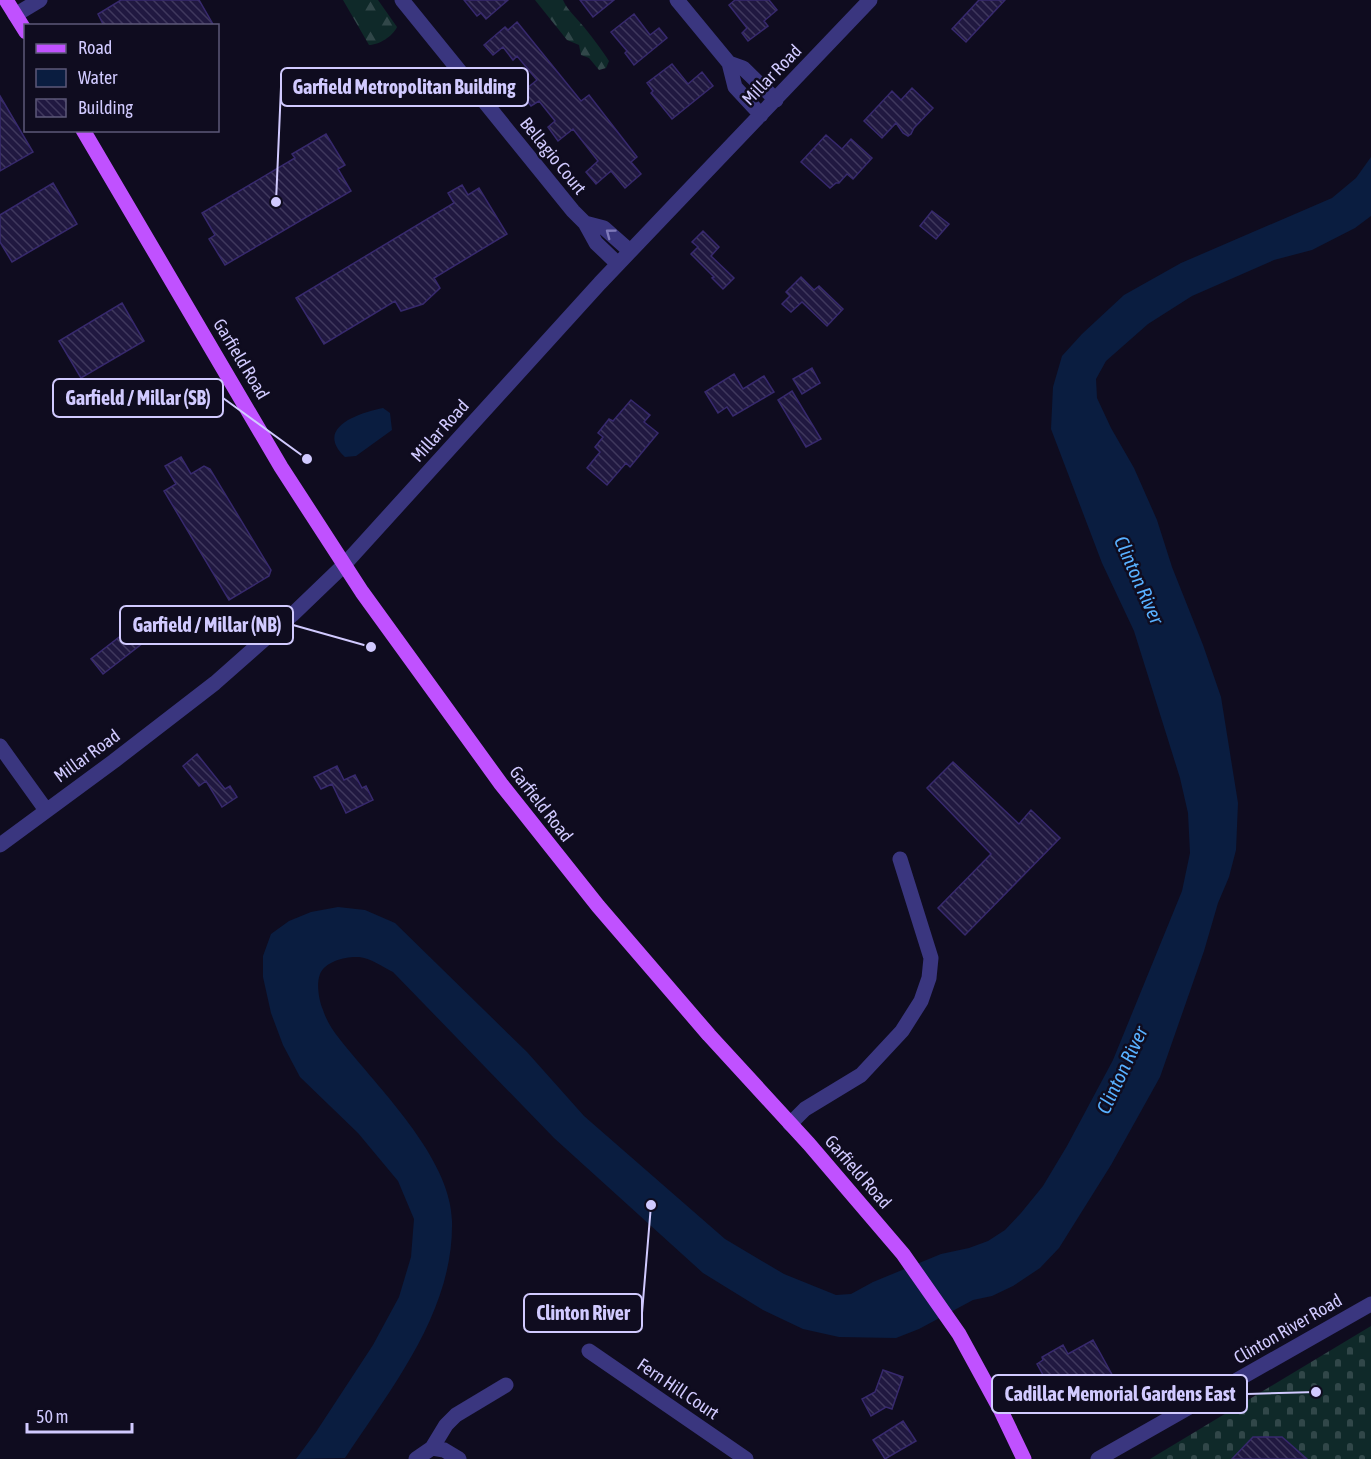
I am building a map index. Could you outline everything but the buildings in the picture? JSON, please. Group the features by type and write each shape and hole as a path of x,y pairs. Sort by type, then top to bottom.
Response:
{"main road":[{"path":"6,0 24,29"},
{"name":"Garfield Road","path":"84,132 281,466 344,566 501,784 550,848 694,1018 903,1254 958,1334 1001,1411 1024,1459"}],"street":[{"path":"15,15 39,0"},
{"name":"Bellagio Court","path":"402,0 585,223 591,236 618,264"},
{"path":"677,0 729,63 735,87 761,115"},
{"name":"Millar Road","path":"0,845 215,683 271,635 344,566 630,251 870,0"},
{"path":"729,63 743,68 776,100"},
{"name":"Bellagio Court","path":"585,223 604,228 630,251"},
{"path":"0,746 46,810"},
{"path":"790,1124 805,1109 861,1075 902,1031 921,1001 929,978 931,958 900,859"},
{"name":"Clinton River Road","path":"1098,1459 1371,1304"},
{"name":"Fern Hill Court","path":"589,1351 746,1459"},
{"path":"416,1459 432,1448 446,1425 456,1415 506,1385"},
{"path":"432,1448 444,1450 459,1459"}],"green space":[{"path":"343,0 378,0 397,27 385,39 369,45"},
{"path":"535,0 563,0 609,61 606,68 599,70 589,58 581,55 579,45 567,40"},
{"path":"1371,1326 1371,1459 1150,1459"}],"water":[{"path":"1371,157 1371,216 1355,228 1312,250 1274,260 1192,296 1148,324 1106,361 1096,379 1097,398 1134,468 1157,520 1172,567 1221,697 1238,803 1236,850 1229,877 1218,903 1204,951 1160,1077 1111,1165 1059,1248 1040,1268 1013,1286 992,1296 973,1300 919,1329 896,1338 839,1337 803,1329 763,1310 703,1273 554,1138 393,972 363,958 343,959 331,963 320,974 318,987 322,1006 337,1036 417,1134 442,1178 449,1199 452,1221 450,1254 443,1286 417,1347 345,1458 296,1459 373,1345 399,1297 411,1257 414,1219 398,1181 358,1133 300,1077 283,1045 271,1013 263,977 263,956 271,934 289,921 311,912 338,907 365,910 395,923 527,1052 584,1116 725,1239 784,1274 836,1295 851,1294 873,1282 941,1254 988,1241 1005,1230 1021,1213 1043,1186 1113,1060 1182,891 1190,853 1188,813 1180,778 1134,631 1102,563 1051,429 1053,387 1062,356 1124,295 1181,263 1332,198 1356,178"},
{"path":"383,408 390,413 392,430 356,456 345,457 337,447 334,438 337,430 352,418"}],"place":[{"name":"Garfield Metropolitan Building","path":"276,202"},
{"name":"Garfield / Millar (SB)","path":"307,459"},
{"name":"Garfield / Millar (NB)","path":"371,647"},
{"name":"Clinton River","path":"651,1205"},
{"name":"Cadillac Memorial Gardens East","path":"1316,1392"}]}
